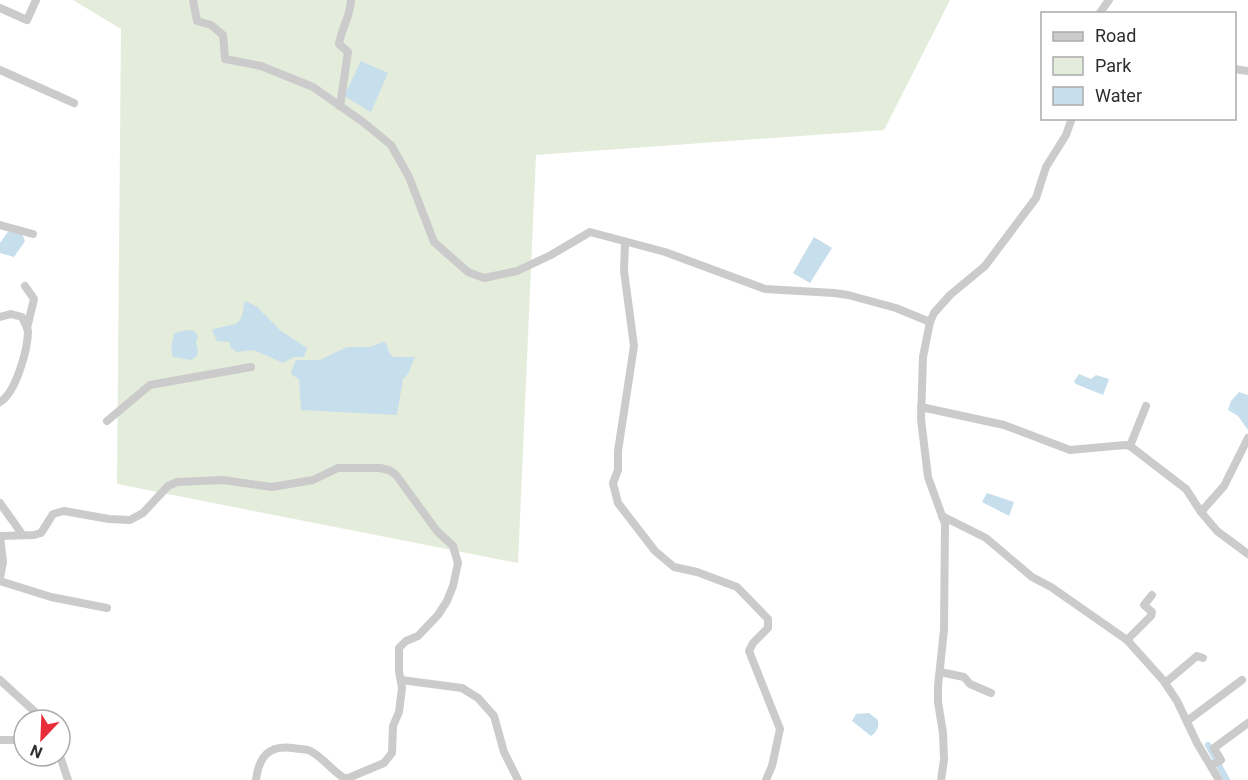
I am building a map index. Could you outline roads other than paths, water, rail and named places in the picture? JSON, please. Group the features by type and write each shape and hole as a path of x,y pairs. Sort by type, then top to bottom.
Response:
{"street":[{"path":"0,8 27,20 36,0"},
{"path":"193,0 198,21 212,25 223,35 225,59 261,66 313,87 391,145 409,177 434,242 468,272 484,278 517,271 551,255 590,232 665,252 765,290 834,292 896,308 930,322"},
{"path":"340,106 348,52 339,44 342,29 350,15 351,0"},
{"path":"0,70 74,103"},
{"path":"941,780 944,760 943,733 938,702 944,630 945,524 928,477 921,407 923,357 934,313 950,295 985,266 1036,198 1046,167 1066,135 1071,120"},
{"path":"0,225 33,234"},
{"path":"625,242 624,271 634,346 618,451 618,470 613,483 614,489 618,503 655,551 674,567 697,572 737,587 768,619 768,628 753,643 749,651 780,729 772,766 766,780"},
{"path":"0,402 16,382 34,299 25,286"},
{"path":"0,317 11,314 22,317 27,328"},
{"path":"107,421 150,385 251,367"},
{"path":"1130,446 1146,406"},
{"path":"921,407 1004,425 1070,450 1130,446 1186,489 1217,531 1248,554"},
{"path":"1201,512 1224,486 1248,438"},
{"path":"107,608 51,597 0,580 3,562 0,536 41,533 53,514 64,511 109,519 130,520 143,513 168,486 177,482 223,480 272,487 313,480 338,468 380,468 396,475 438,531 453,546 458,563 447,602 438,615 418,636 399,648 402,688 399,712 393,726 392,753 384,763 346,779 308,750 275,748 265,755 257,771 256,780"},
{"path":"0,503 22,534"},
{"path":"942,516 986,538 1032,577 1051,587 1127,640 1178,701 1197,743 1220,780"},
{"path":"1127,640 1151,616 1152,612 1144,605 1152,595"},
{"path":"1165,683 1197,656 1203,658"},
{"path":"940,672 964,677 970,684 992,693"},
{"path":"0,680 31,708"},
{"path":"401,680 462,688 478,698 494,716 504,752 518,780"},
{"path":"1187,721 1242,680"},
{"path":"1212,765 1221,760 1214,748 1248,723"}],"water":[{"path":"361,61 388,73 371,112 344,96"},
{"path":"9,230 22,234 25,241 14,257 0,253 0,243"},
{"path":"814,237 832,248 810,283 793,273"},
{"path":"246,301 257,307 281,331 307,348 304,357 294,357 283,363 254,350 237,352 230,347 230,342 217,341 212,330 239,322"},
{"path":"194,331 198,336 197,356 191,360 173,357 172,345 175,333"},
{"path":"386,343 393,357 415,357 408,374 403,379 397,415 301,410 299,379 291,372 296,360 320,360 347,347 370,347"},
{"path":"1079,374 1091,379 1096,375 1109,379 1103,395 1076,384 1074,381"},
{"path":"1239,392 1248,395 1248,430 1238,416 1228,410 1231,401"},
{"path":"987,493 1014,502 1009,516 982,502"},
{"path":"869,713 878,720 878,727 871,736 852,721 856,714"}],"waterway":[{"path":"1208,745 1227,780"}]}
